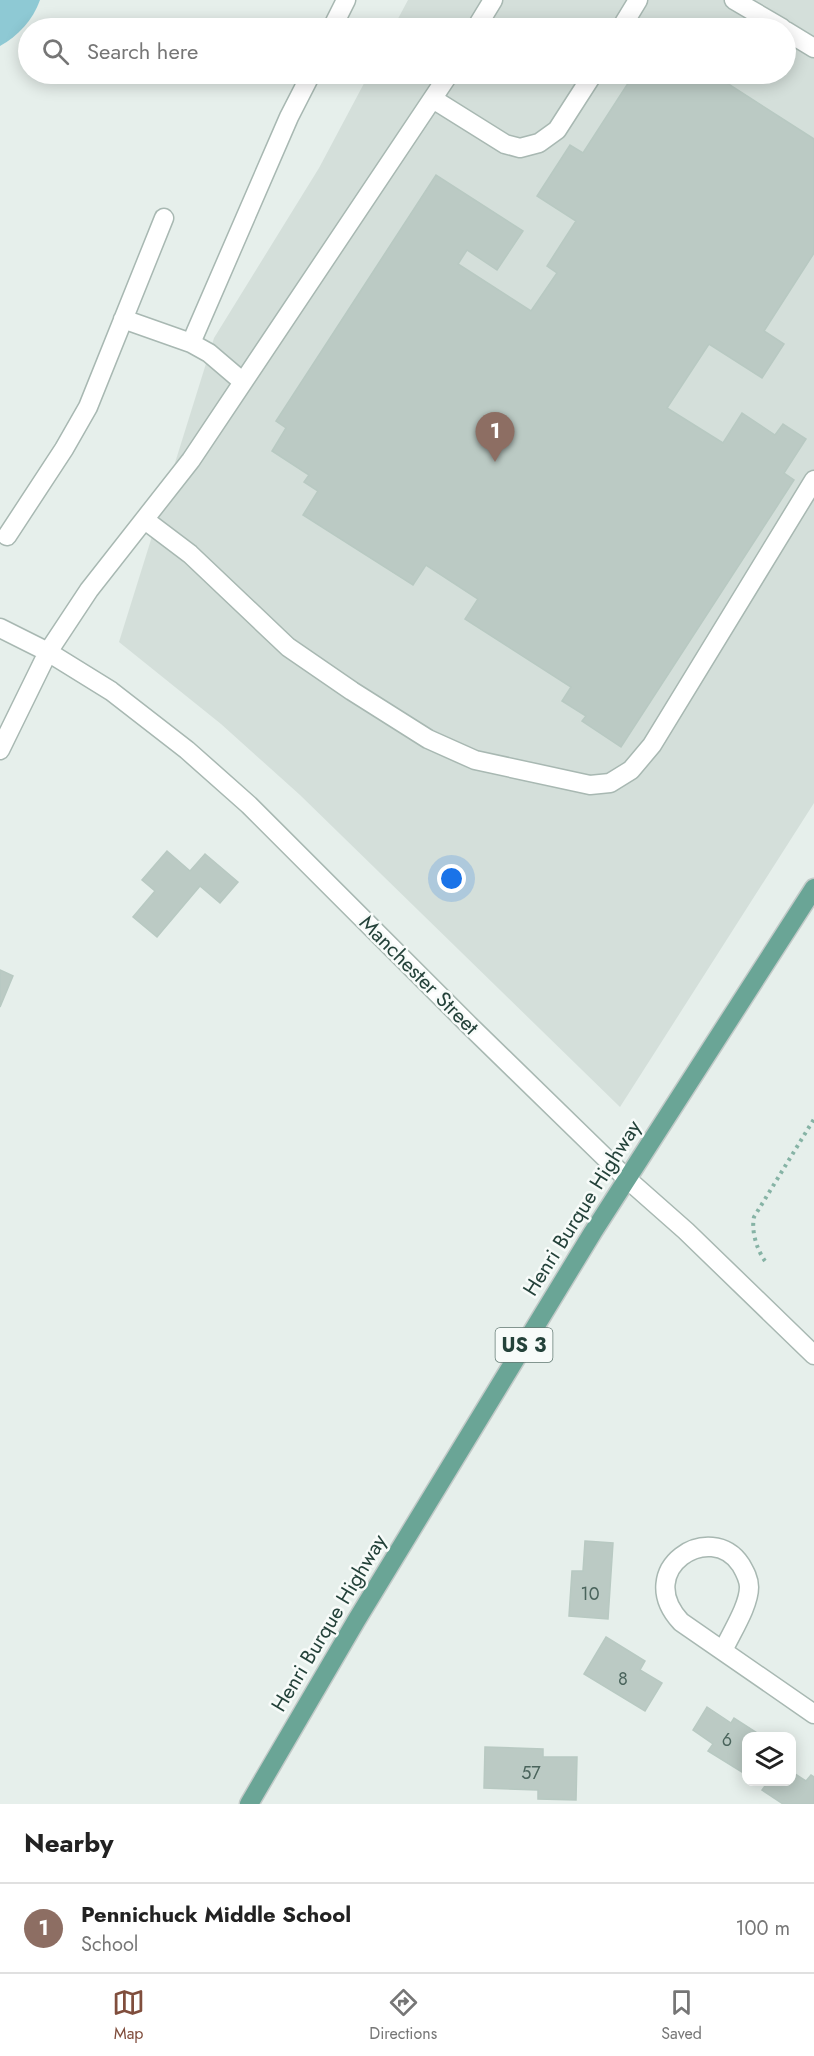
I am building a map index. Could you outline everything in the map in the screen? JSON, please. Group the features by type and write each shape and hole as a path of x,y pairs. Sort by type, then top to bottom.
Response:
{"main road":[{"name":"Henri Burque Highway","path":"249,1804 344,1640 626,1178 814,888"}],"street":[{"path":"337,18 346,0"},
{"path":"482,18 493,0"},
{"path":"627,18 638,0"},
{"path":"734,0 764,18"},
{"path":"796,37 814,48"},
{"path":"191,343 289,117 306,84"},
{"path":"0,750 48,652 90,590 191,460 443,84"},
{"path":"433,99 505,144 520,148 539,144 557,130 587,84"},
{"path":"7,536 64,449 88,407 164,219"},
{"path":"123,319 191,343 209,353 243,382"},
{"path":"145,520 190,554 288,647 428,739 475,760 590,785 610,783 631,770 652,745 814,480"},
{"name":"Manchester Street","path":"0,628 48,652 127,703 187,750 249,805 626,1178 686,1231 814,1355"},
{"path":"723,1651 747,1599 749,1586 746,1572 738,1560 727,1552 713,1547 699,1547 686,1552 676,1560 668,1572 665,1586 666,1599 671,1612 681,1622 814,1714"}],"path":[{"path":"765,1262 759,1253 753,1223 754,1217 814,1119"}],"shaded area":[{"path":"408,0 814,0 814,803 620,1107 300,795 221,724 119,642 214,338 319,168 364,84 796,84 796,18 398,18"}],"water":[{"path":"0,0 40,0 30,18 18,18 18,32 0,46"}],"building":[{"path":"628,84 729,84 814,139 814,253 764,331 784,344 762,378 709,344 667,408 723,443 742,413 775,435 783,424 806,439 784,473 794,480 621,747 582,721 586,716 562,701 571,687 465,619 478,599 426,565 413,585 303,515 318,491 304,482 309,475 272,451 286,428 276,421 436,175 523,231 497,270 467,250 458,264 531,311 557,273 547,266 576,221 537,196 570,145 583,153"},
{"path":"167,851 190,871 205,854 238,882 220,903 200,886 157,937 133,917 155,891 142,880"},
{"path":"0,970 13,976 0,1007"},
{"path":"585,1541 613,1543 608,1619 569,1616 572,1571 583,1571"},
{"path":"606,1637 645,1661 640,1670 662,1683 645,1711 584,1674"},
{"path":"707,1707 731,1723 734,1718 756,1732 742,1732 742,1772 708,1751 713,1744 693,1730"},
{"path":"485,1747 543,1749 543,1757 577,1757 576,1800 538,1799 538,1790 484,1788"},
{"path":"796,1775 806,1781 811,1775 814,1777 814,1804 783,1804 762,1790 765,1786 796,1786"}],"place":[{"name":"Pennichuck Middle School","path":"495,462"}]}
